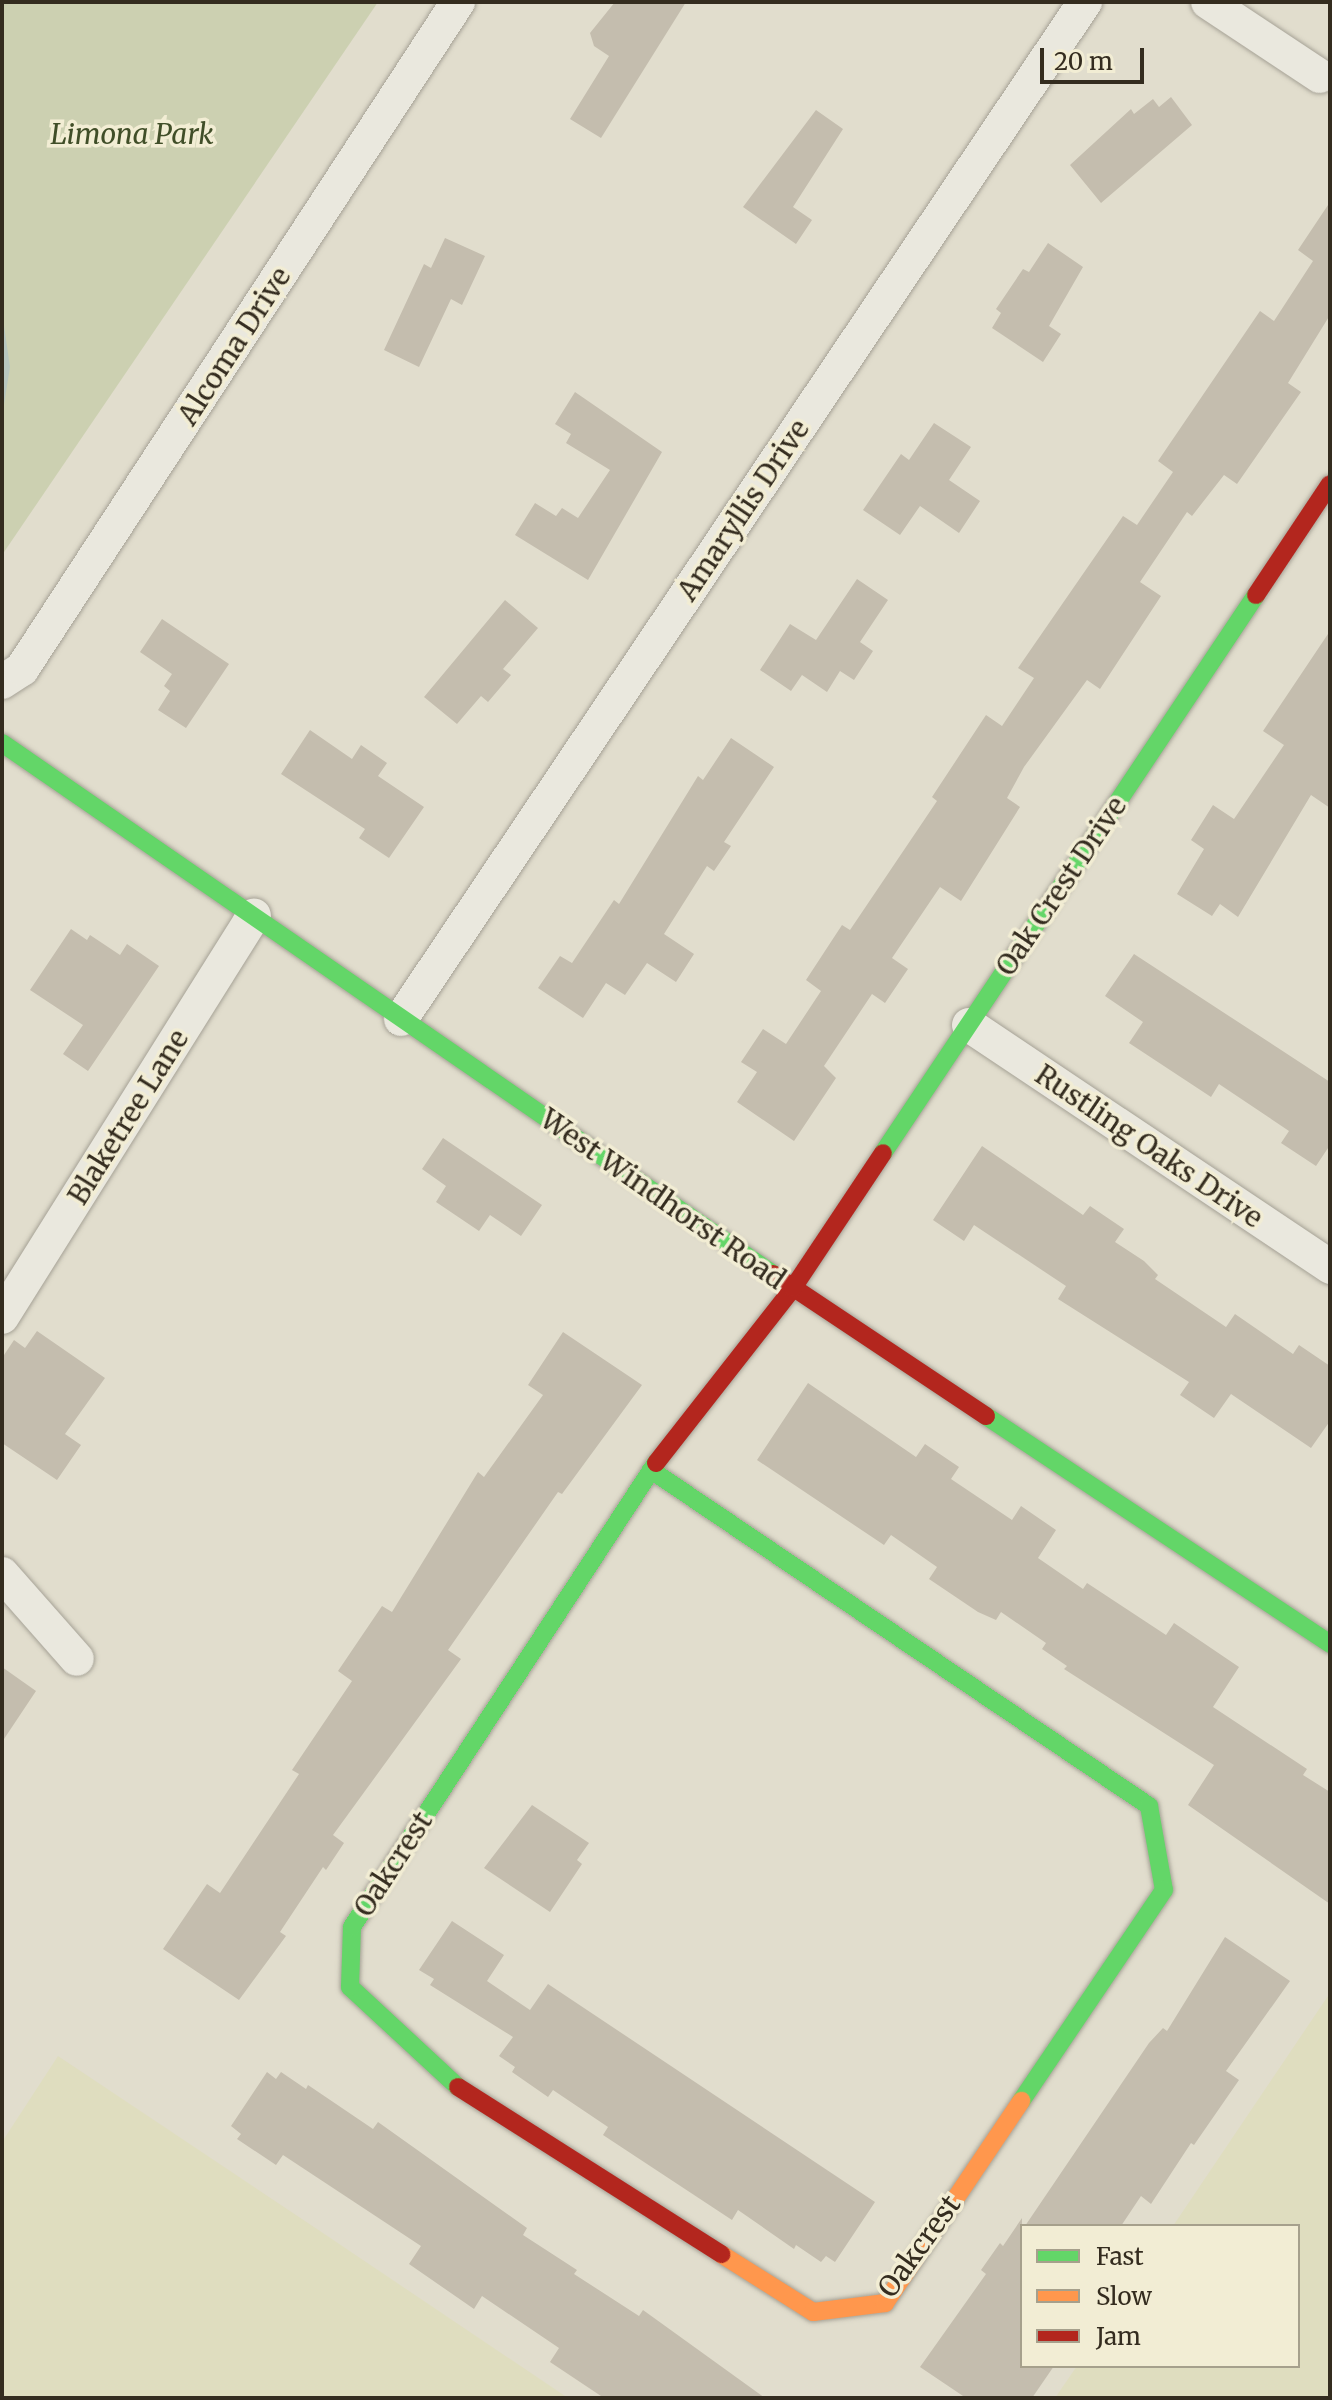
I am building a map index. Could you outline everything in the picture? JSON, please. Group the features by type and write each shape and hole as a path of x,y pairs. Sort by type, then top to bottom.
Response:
{"street":[{"name":"Alcoma Drive","path":"2,682 22,669 458,2"},
{"name":"Amaryllis Drive","path":"401,1019 1085,2"},
{"path":"1208,2 1320,76"},
{"name":"Oak Crest Drive","path":"793,1288 1330,484"},
{"name":"West Windhorst Road","path":"2,743 793,1288 1330,1644"},
{"name":"Blaketree Lane","path":"2,1317 254,916"},
{"name":"Rustling Oaks Drive","path":"969,1025 1330,1267"},
{"name":"Oakcrest","path":"651,1470 1149,1806 1164,1890 885,2303 813,2312 456,2086 350,1987 352,1927 651,1470 793,1288"},
{"path":"2,1574 77,1659"}],"shaded area":[{"path":"2,312 10,367 2,417"},
{"path":"1330,1993 1330,2398 1055,2398 1076,2368 1300,2368 1300,2224 1174,2224"},
{"path":"58,2056 568,2398 2,2398 2,2142"}],"green space":[{"name":"Limona Park","path":"2,2 378,2 2,555"}],"building":[{"path":"615,2 686,2 601,138 570,119 609,56 594,46 590,33"},
{"path":"1171,97 1192,125 1101,203 1070,165 1131,109 1134,114 1153,99 1159,107"},
{"path":"816,110 843,129 793,207 812,220 796,244 743,207"},
{"path":"1330,202 1330,315 1288,383 1301,392 1237,484 1224,475 1192,516 1187,512 1140,582 1161,596 1100,689 1087,680 1024,767 1007,798 1020,807 961,901 940,887 892,958 908,969 885,1003 872,994 824,1066 836,1078 794,1141 737,1102 757,1072 741,1062 763,1029 786,1044 821,991 806,980 842,925 850,930 937,801 932,797 986,715 1002,726 1034,678 1018,668 1123,516 1137,525 1173,472 1158,461 1260,311 1274,321 1313,261 1298,250"},
{"path":"445,238 485,256 462,305 451,299 419,367 384,350 424,264 431,268"},
{"path":"1048,243 1083,267 1049,326 1061,334 1043,362 992,328 1001,313 996,309 1023,269 1029,272"},
{"path":"575,392 662,452 588,580 515,535 535,503 556,516 562,508 578,518 610,470 566,443 571,434 555,424"},
{"path":"934,423 971,447 949,480 980,501 959,533 920,506 900,535 863,510 901,454 909,460"},
{"path":"857,579 888,600 860,642 873,651 854,680 840,671 827,692 802,675 791,691 760,670 790,624 816,640"},
{"path":"505,600 538,628 503,669 511,675 488,702 481,696 457,724 424,697"},
{"path":"162,619 229,664 186,728 158,710 170,691 164,686 172,674 140,652"},
{"path":"1330,631 1330,808 1311,795 1238,917 1220,904 1212,916 1177,894 1204,849 1191,840 1213,805 1234,819 1284,745 1263,731"},
{"path":"310,730 352,759 361,745 387,763 378,776 424,807 389,858 359,838 365,829 281,774"},
{"path":"731,738 774,767 724,842 731,846 714,871 707,866 664,934 694,954 676,982 647,963 625,995 606,983 583,1018 538,988 560,956 572,963 614,900 619,904 698,776 703,780"},
{"path":"71,929 87,940 90,935 120,955 127,944 159,966 88,1071 63,1054 83,1025 30,990"},
{"path":"1134,954 1330,1082 1330,1145 1316,1166 1281,1143 1289,1131 1219,1084 1211,1097 1129,1043 1143,1022 1105,996"},
{"path":"443,1138 542,1205 521,1236 490,1215 479,1231 436,1202 446,1186 422,1169"},
{"path":"982,1146 1083,1215 1090,1206 1124,1229 1115,1242 1144,1261 1158,1275 1155,1279 1226,1327 1235,1314 1293,1354 1299,1345 1330,1366 1330,1421 1311,1448 1231,1394 1214,1418 1180,1395 1189,1382 1058,1299 1066,1286 974,1225 964,1241 933,1220"},
{"path":"37,1331 105,1378 65,1434 81,1445 57,1480 2,1443 2,1358 14,1340 25,1348"},
{"path":"563,1332 642,1385 562,1494 558,1492 448,1650 461,1659 333,1835 344,1843 326,1870 323,1867 280,1932 286,1936 239,2000 163,1949 207,1884 220,1893 299,1774 292,1770 352,1681 338,1671 382,1606 392,1612 478,1472 484,1477 543,1395 528,1385"},
{"path":"808,1383 916,1457 925,1444 959,1467 951,1479 1012,1520 1021,1506 1056,1530 1038,1558 1083,1589 1087,1583 1166,1635 1174,1623 1239,1667 1213,1707 1307,1769 1303,1775 1330,1792 1330,1904 1188,1805 1214,1765 1064,1669 1067,1666 1042,1649 1046,1643 1001,1612 996,1620 978,1612 929,1579 937,1567 891,1535 884,1545 757,1460"},
{"path":"2,1667 36,1691 2,1742"},
{"path":"532,1805 589,1843 577,1860 582,1864 550,1912 484,1868"},
{"path":"452,1921 504,1955 487,1981 530,2010 548,1984 875,2202 835,2262 826,2256 821,2262 796,2245 794,2249 738,2210 732,2220 603,2135 608,2127 553,2090 548,2097 512,2072 515,2067 499,2056 513,2037 430,1985 434,1979 419,1970"},
{"path":"1225,1937 1290,1981 1226,2071 1239,2080 1194,2145 1191,2143 1151,2204 1141,2196 1122,2224 1026,2224 1149,2043 1163,2028 1167,2031"},
{"path":"267,2072 276,2079 281,2072 306,2089 308,2085 373,2129 378,2122 527,2228 523,2235 577,2270 574,2274 639,2316 643,2310 765,2398 604,2398 550,2362 559,2348 482,2296 474,2309 409,2264 421,2246 283,2155 276,2165 237,2139 241,2134 231,2126"},
{"path":"1022,2218 1020,2368 1053,2368 1032,2398 966,2398 920,2367 986,2274 981,2270 1000,2243 1003,2246"}],"traffic: fast":[{"path":"883,1153 1256,595"},
{"path":"2,743 773,1274"},
{"path":"986,1416 1330,1644"},
{"path":"458,2087 350,1987 352,1927 656,1463"},
{"path":"651,1470 1149,1806 1164,1890 1021,2101"}],"traffic: slow":[{"path":"721,2254 813,2312 885,2303 1021,2101"}],"traffic: jam":[{"path":"1256,595 1330,484"},
{"path":"656,1463 793,1288 883,1153"},
{"path":"773,1274 986,1416"},
{"path":"458,2087 721,2254"}]}
